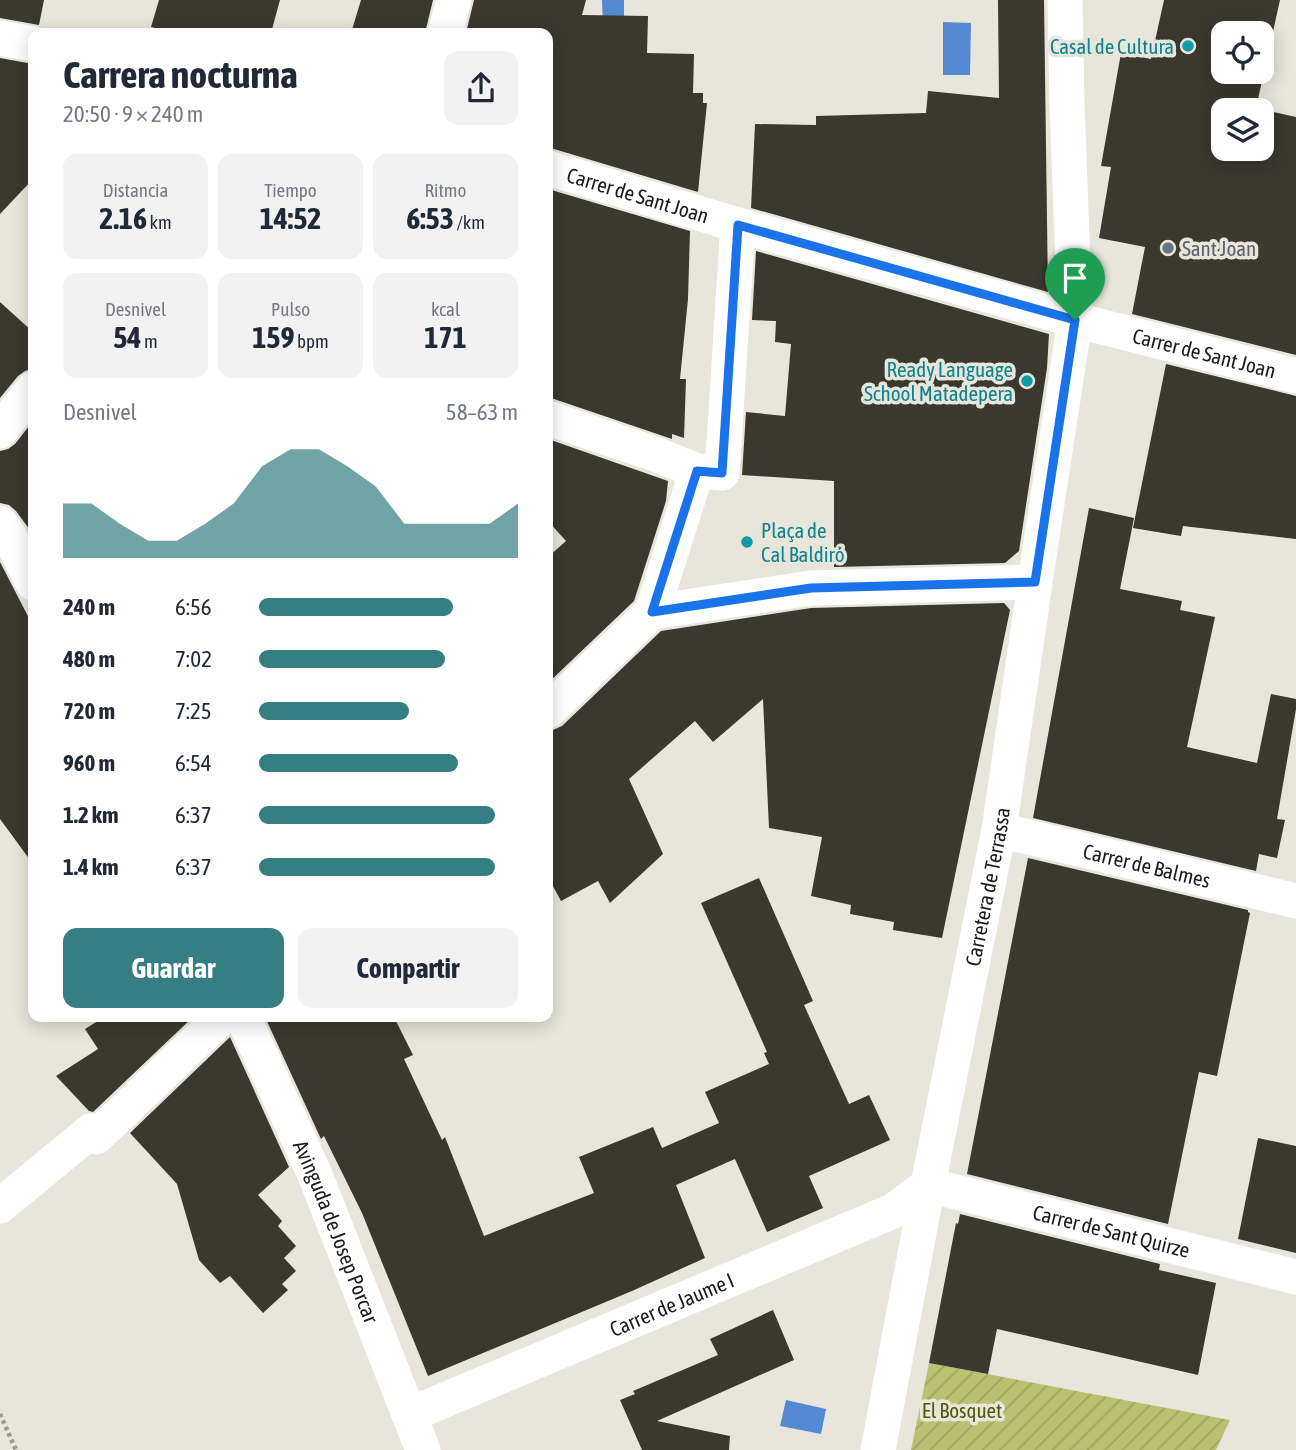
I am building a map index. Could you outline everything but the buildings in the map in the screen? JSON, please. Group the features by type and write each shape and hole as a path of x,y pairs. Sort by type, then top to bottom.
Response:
{"street":[{"path":"446,28 454,0"},
{"name":"Carretera de Terrassa","path":"878,1450 999,830 1075,320 1065,0"},
{"path":"0,38 28,43"},
{"name":"Carrer de Sant Joan","path":"553,170 1075,320 1296,376"},
{"path":"553,705 652,612 709,472 738,225"},
{"path":"0,431 28,395"},
{"path":"553,420 709,472"},
{"path":"0,523 28,573"},
{"path":"652,612 811,588 1035,582"},
{"name":"Carrer de Balmes","path":"999,830 1296,901"},
{"path":"0,1206 91,1130 96,1137 217,1022"},
{"name":"Avinguda de Josep Porcar","path":"245,1022 315,1175 423,1450"},
{"name":"Carrer de Sant Quirze","path":"928,1185 1296,1277"},
{"name":"Carrer de Jaume I","path":"410,1415 894,1211 928,1185"}],"path":[{"path":"0,1414 16,1450"}],"green space":[{"name":"El Bosquet","path":"929,1363 1230,1420 1216,1450 911,1450"}],"water":[{"path":"602,0 624,0 624,28 603,28"},
{"path":"943,22 971,23 970,75 943,75"},
{"path":"786,1400 826,1409 821,1434 780,1426"}],"place":[{"name":"Casal de Cultura","path":"1188,46"},
{"name":"Sant Joan","path":"1168,248"},
{"name":"Ready Language School Matadepera","path":"1027,381"},
{"name":"Plaça de Cal Baldiró","path":"747,542"}],"route":[{"path":"738,225 1075,320 1035,582 811,588 652,612 697,471 722,473 738,225"}]}
